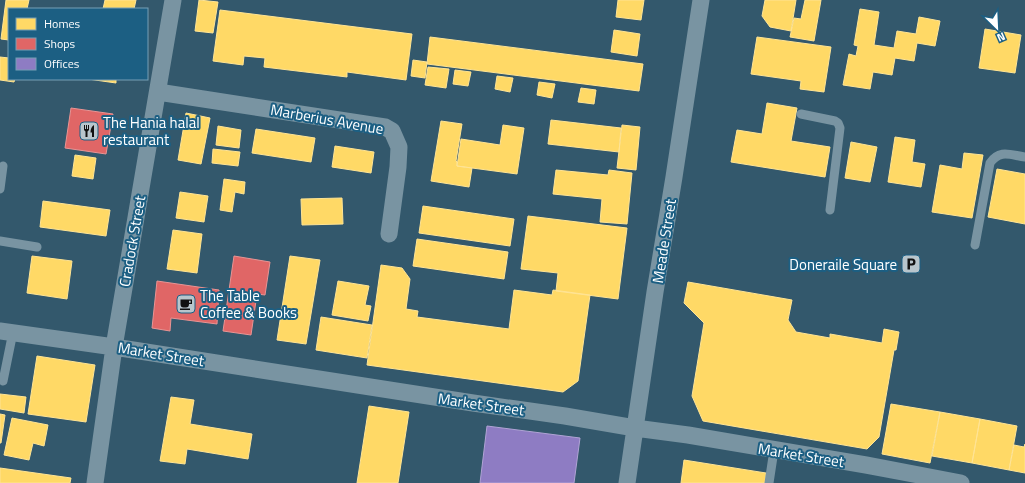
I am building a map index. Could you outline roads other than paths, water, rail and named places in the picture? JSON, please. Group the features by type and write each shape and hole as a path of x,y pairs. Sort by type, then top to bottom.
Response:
{"street":[{"name":"Cradock Street","path":"95,483 114,347 173,0"},
{"name":"Meade Street","path":"627,483 655,292 701,0"},
{"name":"Marberius Avenue","path":"158,92 385,126 392,131 399,147 398,167 389,234"},
{"name":"Market Street","path":"6,332 114,347 688,435 866,465 961,483"}],"lane":[{"path":"801,114 835,121 838,123 840,128 830,210"},
{"path":"975,245 990,163 995,156 1002,153 1025,157"},
{"path":"0,190 3,166"},
{"path":"0,241 37,247"},
{"path":"3,380 6,332"},
{"path":"770,483 774,450"}],"place":[{"name":"The Hania halal restaurant","path":"89,131"},
{"name":"Doneraile Square","path":"911,264"},
{"name":"The Table Coffee & Books","path":"186,304"}]}
